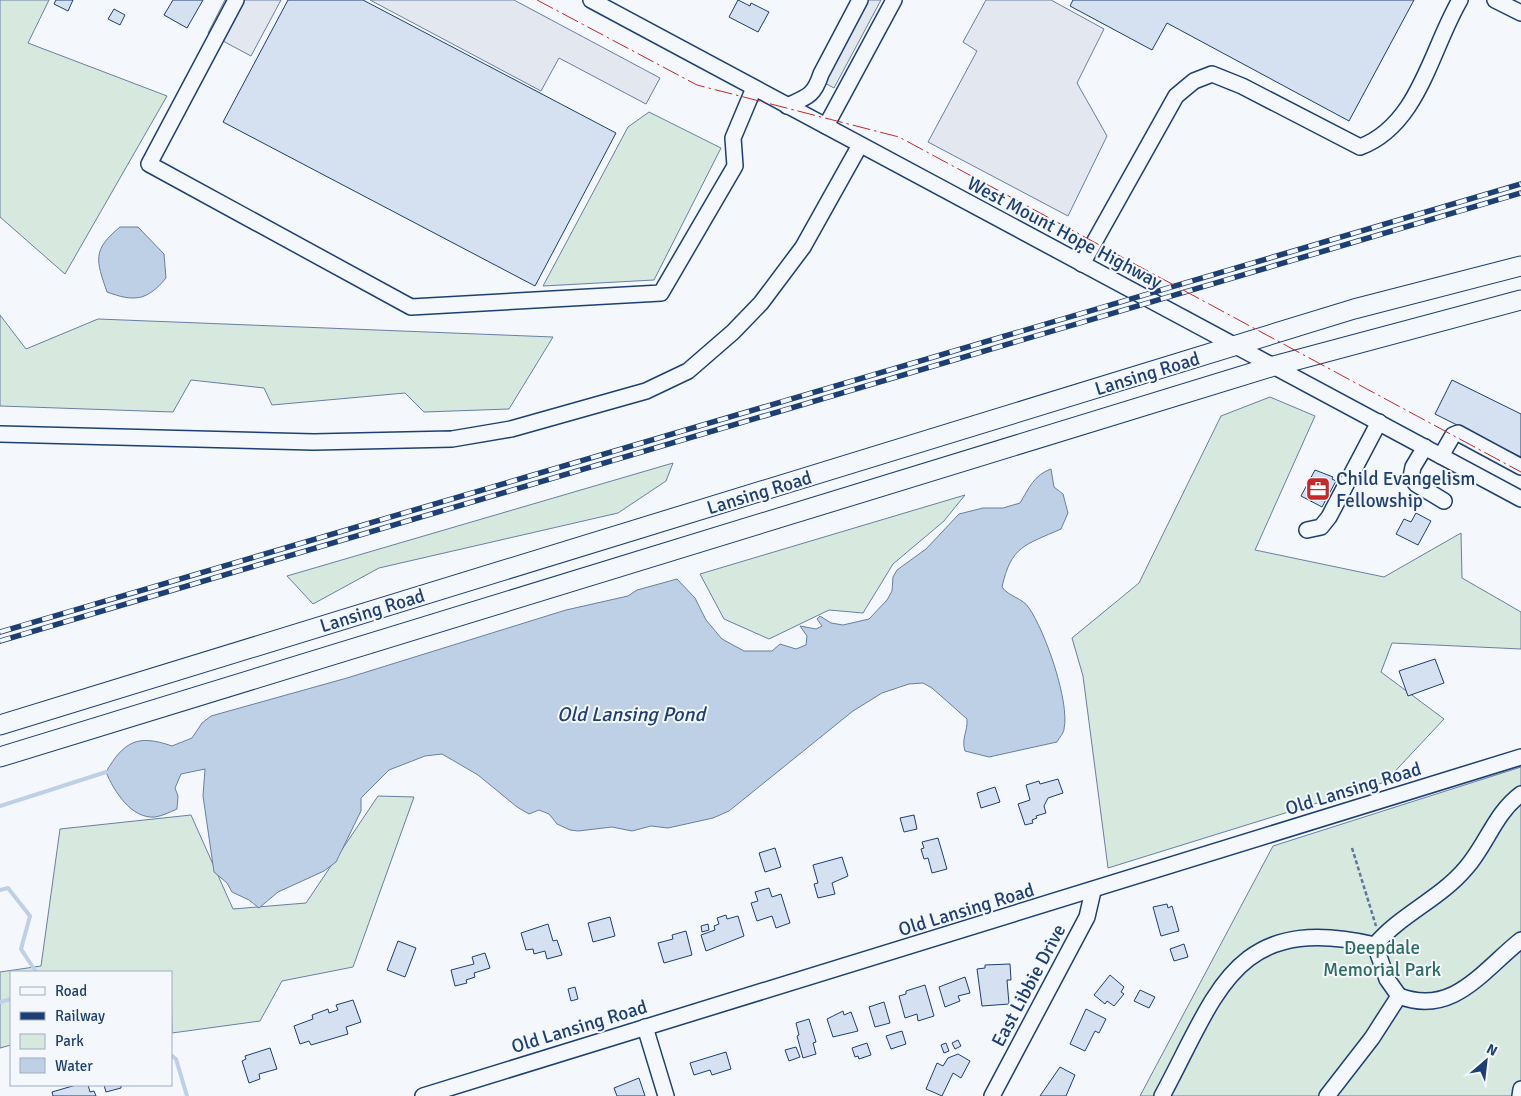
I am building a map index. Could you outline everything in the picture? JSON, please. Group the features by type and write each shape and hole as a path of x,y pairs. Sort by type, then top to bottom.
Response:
{"main road":[{"name":"Lansing Road","path":"0,725 1354,309 1521,266"},
{"name":"Lansing Road","path":"0,757 1274,366 1521,300"}],"street":[{"path":"236,0 149,164 412,307 661,293 735,166 732,138 754,88"},
{"name":"West Mount Hope Highway","path":"591,0 1521,499"},
{"path":"787,106 810,96 817,86 821,74 860,0"},
{"path":"826,126 894,0"},
{"path":"1082,264 1176,96 1194,81 1212,74 1242,86 1360,147 1377,141 1398,121 1422,81 1448,20 1460,0"},
{"path":"1495,0 1521,13"},
{"path":"0,434 314,442 452,439 511,429 646,392 688,371 733,332 761,303 803,247 860,145"},
{"path":"1307,530 1320,527 1329,517 1379,422"},
{"path":"1442,456 1453,435 1458,433 1521,467"},
{"path":"1425,447 1413,467 1411,477 1416,484 1444,501"},
{"name":"Old Lansing Road","path":"429,1095 645,1026 1093,891 1521,757"},
{"path":"1162,1096 1219,991 1240,964 1255,952 1294,939 1320,936 1379,940 1449,887 1482,848 1500,814 1521,794"},
{"name":"East Libbie Drive","path":"992,1096 1087,917 1093,891"},
{"path":"1379,940 1387,979 1399,996 1415,1002 1435,1002 1450,998 1466,987 1521,940"},
{"path":"1327,1096 1372,1038 1399,996"},
{"path":"645,1026 666,1096"},
{"path":"1520,1096 1521,1090"}],"path":[{"path":"1352,848 1379,940"}],"green space":[{"path":"0,0 49,0 28,43 167,96 65,274 0,217"},
{"path":"649,112 721,148 654,280 543,286 628,127"},
{"path":"0,315 26,349 98,319 553,337 509,409 424,412 405,393 272,405 264,388 191,380 173,412 0,406"},
{"path":"1270,397 1315,416 1255,550 1384,577 1461,533 1462,578 1521,612 1521,649 1392,643 1381,672 1444,719 1385,782 1108,868 1083,676 1072,638 1139,583 1221,416"},
{"path":"673,463 666,481 618,513 379,568 313,604 287,576"},
{"path":"965,495 944,521 893,564 863,613 829,610 769,639 724,619 700,574"},
{"name":"Deepdale Memorial Park","path":"1521,767 1521,1096 1140,1096 1273,846"},
{"path":"378,796 414,797 353,967 282,981 260,1021 172,1033 172,971 10,971 10,1045 0,1048 0,972 41,966 60,829 191,815 233,909 306,903"}],"shaded area":[{"path":"225,0 281,0 251,56 208,33"},
{"path":"370,0 514,0 660,78 646,104 559,58 541,91"},
{"path":"854,0 881,0 834,88 813,77"},
{"path":"986,0 1051,0 1104,29 1077,83 1107,136 1068,216 928,142 977,51 963,42"}],"water":[{"path":"120,227 138,227 164,254 166,278 153,291 140,297 125,297 107,292 100,272 99,256 101,249 111,235"},
{"name":"Old Lansing Pond","path":"1051,469 1054,487 1063,494 1068,513 1061,529 1029,544 1015,555 1010,563 1002,587 1029,608 1049,649 1060,685 1065,717 1064,731 1057,742 989,757 965,751 967,719 932,688 923,683 909,684 882,693 853,711 729,811 713,818 668,828 651,826 632,831 612,827 578,831 570,830 557,824 549,814 539,810 529,814 517,807 478,775 442,754 425,756 389,770 361,798 361,811 336,862 324,871 278,892 259,908 249,900 232,892 227,883 214,872 203,796 205,769 181,774 175,788 178,796 177,809 155,817 146,816 131,809 119,795 106,772 119,753 133,743 150,741 172,746 192,738 202,723 211,716 347,678 566,610 628,596 637,590 677,579 695,598 706,620 722,639 744,651 772,651 780,644 796,649 806,645 807,636 800,626 816,629 822,626 817,619 820,616 831,623 843,625 869,619 887,600 892,591 893,577 897,570 926,549 959,514 983,508 1003,508 1020,503 1036,478"}],"building":[{"path":"56,0 73,0 68,11 54,4"},
{"path":"173,0 203,0 187,28 164,15"},
{"path":"288,0 363,0 616,133 535,286 223,122"},
{"path":"738,0 750,6 751,3 769,12 758,32 729,17"},
{"path":"1073,0 1414,0 1349,121 1167,23 1152,50 1070,6"},
{"path":"114,9 125,15 120,25 108,19"},
{"path":"1452,380 1521,414 1521,457 1435,414"},
{"name":"Child Evangelism Fellowship","path":"1315,470 1333,477 1332,479 1336,481 1322,507 1301,496"},
{"name":"Child Evangelism Fellowship","path":"1416,513 1431,521 1418,545 1396,534 1404,519 1411,522"},
{"path":"1435,659 1444,683 1408,696 1399,671"},
{"path":"1058,779 1063,793 1048,798 1044,806 1046,813 1036,816 1037,818 1032,820 1033,823 1025,825 1018,804 1030,800 1026,785 1039,781 1040,784"},
{"path":"995,787 1000,802 981,808 977,793"},
{"path":"914,815 917,829 904,832 900,818"},
{"path":"938,838 947,869 932,873 928,858 924,859 921,849 924,848 922,842"},
{"path":"775,848 781,867 765,872 759,853"},
{"path":"842,857 848,876 832,883 835,894 818,898 814,884 818,883 813,865"},
{"path":"769,888 772,897 781,894 790,923 776,928 772,916 757,921 751,903 758,901 755,892"},
{"path":"1167,904 1168,908 1172,906 1179,931 1161,936 1153,907"},
{"path":"726,915 727,919 738,916 744,936 706,951 701,935 715,930 714,926 719,924 717,918"},
{"path":"610,917 615,936 593,942 588,923"},
{"path":"548,924 553,941 557,940 562,955 547,959 545,951 534,954 533,949 526,950 521,933"},
{"path":"708,924 709,930 702,932 701,926"},
{"path":"686,931 692,955 664,963 658,943 673,939 672,935"},
{"path":"398,941 416,948 405,977 387,970"},
{"path":"1184,944 1188,957 1174,961 1170,949"},
{"path":"485,953 490,968 474,973 475,977 466,980 467,983 455,986 451,970 474,964 472,957"},
{"path":"1010,964 1011,980 1007,980 1009,1004 982,1006 977,969 985,968 985,965"},
{"path":"1110,975 1124,987 1121,992 1124,994 1114,1006 1107,1001 1105,1004 1094,995"},
{"path":"965,977 970,993 958,996 960,1001 945,1007 939,987"},
{"path":"925,985 934,1016 918,1021 917,1014 905,1018 899,996 906,994 906,991"},
{"path":"575,987 578,999 571,1001 568,989"},
{"path":"1140,990 1155,997 1149,1008 1134,1001"},
{"path":"353,1000 361,1022 346,1027 348,1034 311,1045 309,1041 300,1044 294,1026 313,1019 312,1015 328,1009 329,1013 338,1010 336,1005"},
{"path":"884,1002 890,1023 875,1027 869,1007"},
{"path":"1086,1009 1106,1019 1099,1033 1095,1031 1085,1051 1070,1044"},
{"path":"843,1011 844,1015 851,1012 858,1031 833,1037 827,1019"},
{"path":"809,1019 816,1042 813,1043 816,1054 803,1058 797,1036 799,1035 796,1023"},
{"path":"902,1031 906,1044 891,1049 886,1036"},
{"path":"958,1040 961,1046 955,1049 952,1043"},
{"path":"867,1043 871,1055 859,1059 858,1056 855,1057 852,1048"},
{"path":"946,1043 949,1051 944,1053 941,1045"},
{"path":"796,1047 800,1057 789,1061 785,1050"},
{"path":"270,1048 277,1069 259,1074 260,1079 249,1083 242,1061 246,1059 245,1056"},
{"path":"726,1052 731,1069 712,1075 710,1070 694,1075 690,1063"},
{"path":"958,1054 970,1061 961,1078 953,1073 942,1096 926,1089 937,1063 943,1066 948,1058"},
{"path":"1060,1067 1075,1075 1066,1096 1040,1096"},
{"path":"639,1078 645,1096 617,1096 614,1088"},
{"path":"73,1086 88,1086 90,1092 94,1091 96,1096 53,1096 52,1092"},
{"path":"104,1086 121,1086 121,1088 106,1092"}],"waterway":[{"path":"0,806 106,772"},
{"path":"0,890 8,888 30,916 21,949 35,971"},
{"path":"0,1002 10,999"},
{"path":"172,1056 176,1059 187,1096"}],"railway":[{"path":"0,632 1521,184"},
{"path":"0,641 1521,193"}],"power":[{"path":"537,0 697,85 899,137 1521,472"}],"place":[{"name":"Child Evangelism Fellowship","path":"1318,489"}]}
